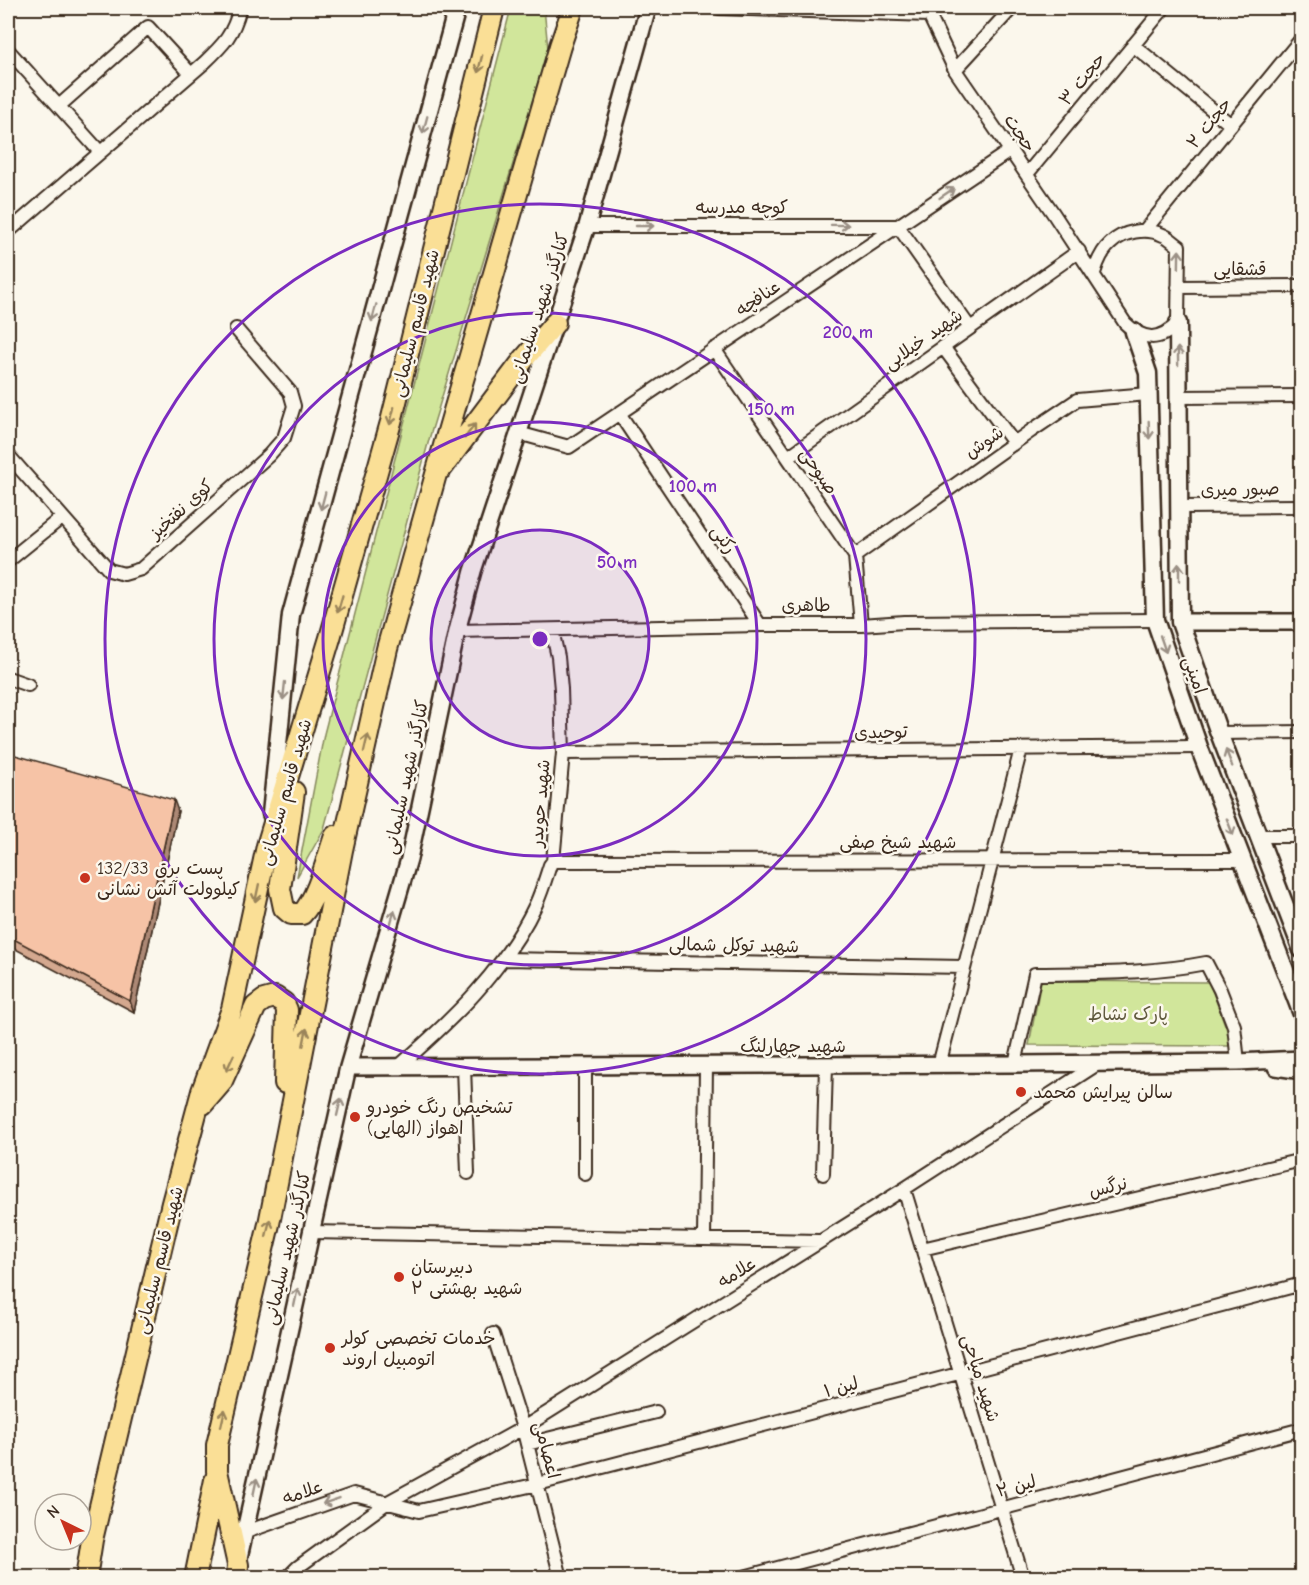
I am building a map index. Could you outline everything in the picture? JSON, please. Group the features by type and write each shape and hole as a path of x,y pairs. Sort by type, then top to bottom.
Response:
{"highway":[{"name":"شهید قاسم سلیمانی","path":"86,1578 95,1529 196,1112 232,1009 267,846 330,638 391,422 494,8"},
{"path":"195,1578 217,1471 217,1445 269,1224 340,861 387,649 557,56 573,8"},
{"path":"435,478 524,359 555,323"},
{"path":"303,730 280,889 284,908 291,914 302,914 308,908 359,771"},
{"path":"196,1112 221,1083 256,1006 264,1000 275,997 284,1003 287,1010 287,1061 278,1176"},
{"path":"217,1471 239,1534 237,1571"}],"main road":[{"path":"267,846 291,615 457,8"},
{"name":"امینی","path":"1178,323 1180,621 1219,732 1301,945"},
{"name":"امینی","path":"1134,332 1148,373 1155,620 1199,747 1302,1014"},
{"path":"1151,507 1179,507"},
{"path":"1155,620 1180,621"}],"street":[{"path":"8,232 226,42 236,25 240,8"},
{"name":"کنارگذر شهید سلیمانی","path":"239,1534 348,1067 409,859 457,631 473,571 587,226 648,8"},
{"path":"719,8 928,11"},
{"path":"955,70 1012,8"},
{"path":"1146,8 1160,12"},
{"name":"حجت","path":"928,11 955,70 1094,273"},
{"name":"حجت ۳","path":"1027,174 1160,12"},
{"path":"59,106 148,27 191,74"},
{"path":"1134,45 1231,125"},
{"name":"حجت ۲","path":"1145,231 1299,45"},
{"path":"8,50 100,152"},
{"name":"عنافچه","path":"518,433 569,447 1011,150"},
{"name":"کوچه مدرسه","path":"587,226 898,226"},
{"path":"898,226 970,328"},
{"path":"1145,231 1164,235 1179,246 1178,323 1169,332 1157,337 1145,337 1134,332 1125,322 1094,273 1099,259 1110,243 1126,234 1145,231"},
{"name":"شهید خیلایی","path":"788,457 1079,251"},
{"name":"قشقایی","path":"1178,287 1302,286"},
{"name":"کوی نفتخیز","path":"8,455 109,570 124,574 141,569 269,455 284,438 294,406 290,392 236,329"},
{"path":"943,347 1014,443"},
{"name":"صبوحی","path":"714,349 855,556 861,624"},
{"name":"شوش","path":"855,556 1077,400 1148,394"},
{"path":"1178,397 1302,396"},
{"name":"رکنی","path":"619,413 760,625"},
{"name":"صبور میری","path":"1179,507 1302,506"},
{"path":"8,561 62,518"},
{"name":"طاهری","path":"457,631 904,622 1155,620"},
{"path":"1180,621 1302,622"},
{"name":"شهید حویدر","path":"398,1067 452,1018 504,959 537,903 553,861 563,753 561,689 558,657 552,630"},
{"path":"8,678 28,685"},
{"path":"1219,732 1302,732"},
{"name":"توحیدی","path":"563,753 1199,747"},
{"path":"939,1065 1021,749"},
{"path":"1258,836 1302,836"},
{"name":"شهید شیخ صفی","path":"553,861 1242,860"},
{"name":"شهید توکل شمالی","path":"504,959 964,967"},
{"path":"1015,1064 1035,974 1130,972 1176,969 1206,963 1220,990 1234,1026 1238,1062"},
{"path":"1238,1062 1302,1059"},
{"path":"1238,1062 1302,1071"},
{"name":"شهید چهارلنگ","path":"348,1067 1238,1062"},
{"name":"علامه","path":"287,1578 298,1567 388,1502 523,1428 904,1189 1098,1063"},
{"path":"823,1174 826,1065"},
{"path":"585,1066 585,1174"},
{"path":"704,1239 706,1066"},
{"path":"464,1067 468,1173"},
{"name":"نرگس","path":"922,1249 1302,1160"},
{"name":"شهید میاحی","path":"904,1189 1023,1578"},
{"path":"311,1232 820,1241"},
{"name":"لین ۱","path":"388,1502 418,1511 538,1484 1302,1284"},
{"name":"اعصامی","path":"493,1334 523,1428 561,1578"},
{"path":"527,1444 656,1412"},
{"name":"لین ۲","path":"740,1578 1302,1429"},
{"name":"علامه","path":"239,1534 354,1494 388,1502"}],"green space":[{"path":"511,8 544,8 548,49 430,436 324,829 297,877 324,734"},
{"name":"پارک نشاط","path":"1041,981 1209,982 1233,1046 1029,1045"}],"building":[{"name":"پست برق 132/33 کیلوولت آتش نشانی","path":"8,753 174,800 130,1001 8,936"}],"place":[{"name":"پست برق 132/33 کیلوولت آتش نشانی","path":"85,878"},
{"name":"سالن پیرایش محمد","path":"1021,1092"},
{"name":"تشخیص رنگ خودرو اهواز (الهایی)","path":"355,1117"},
{"name":"دبیرستان شهید بهشتی ۲","path":"399,1277"},
{"name":"خدمات تخصصی کولر اتومبیل اروند","path":"330,1348"}]}
